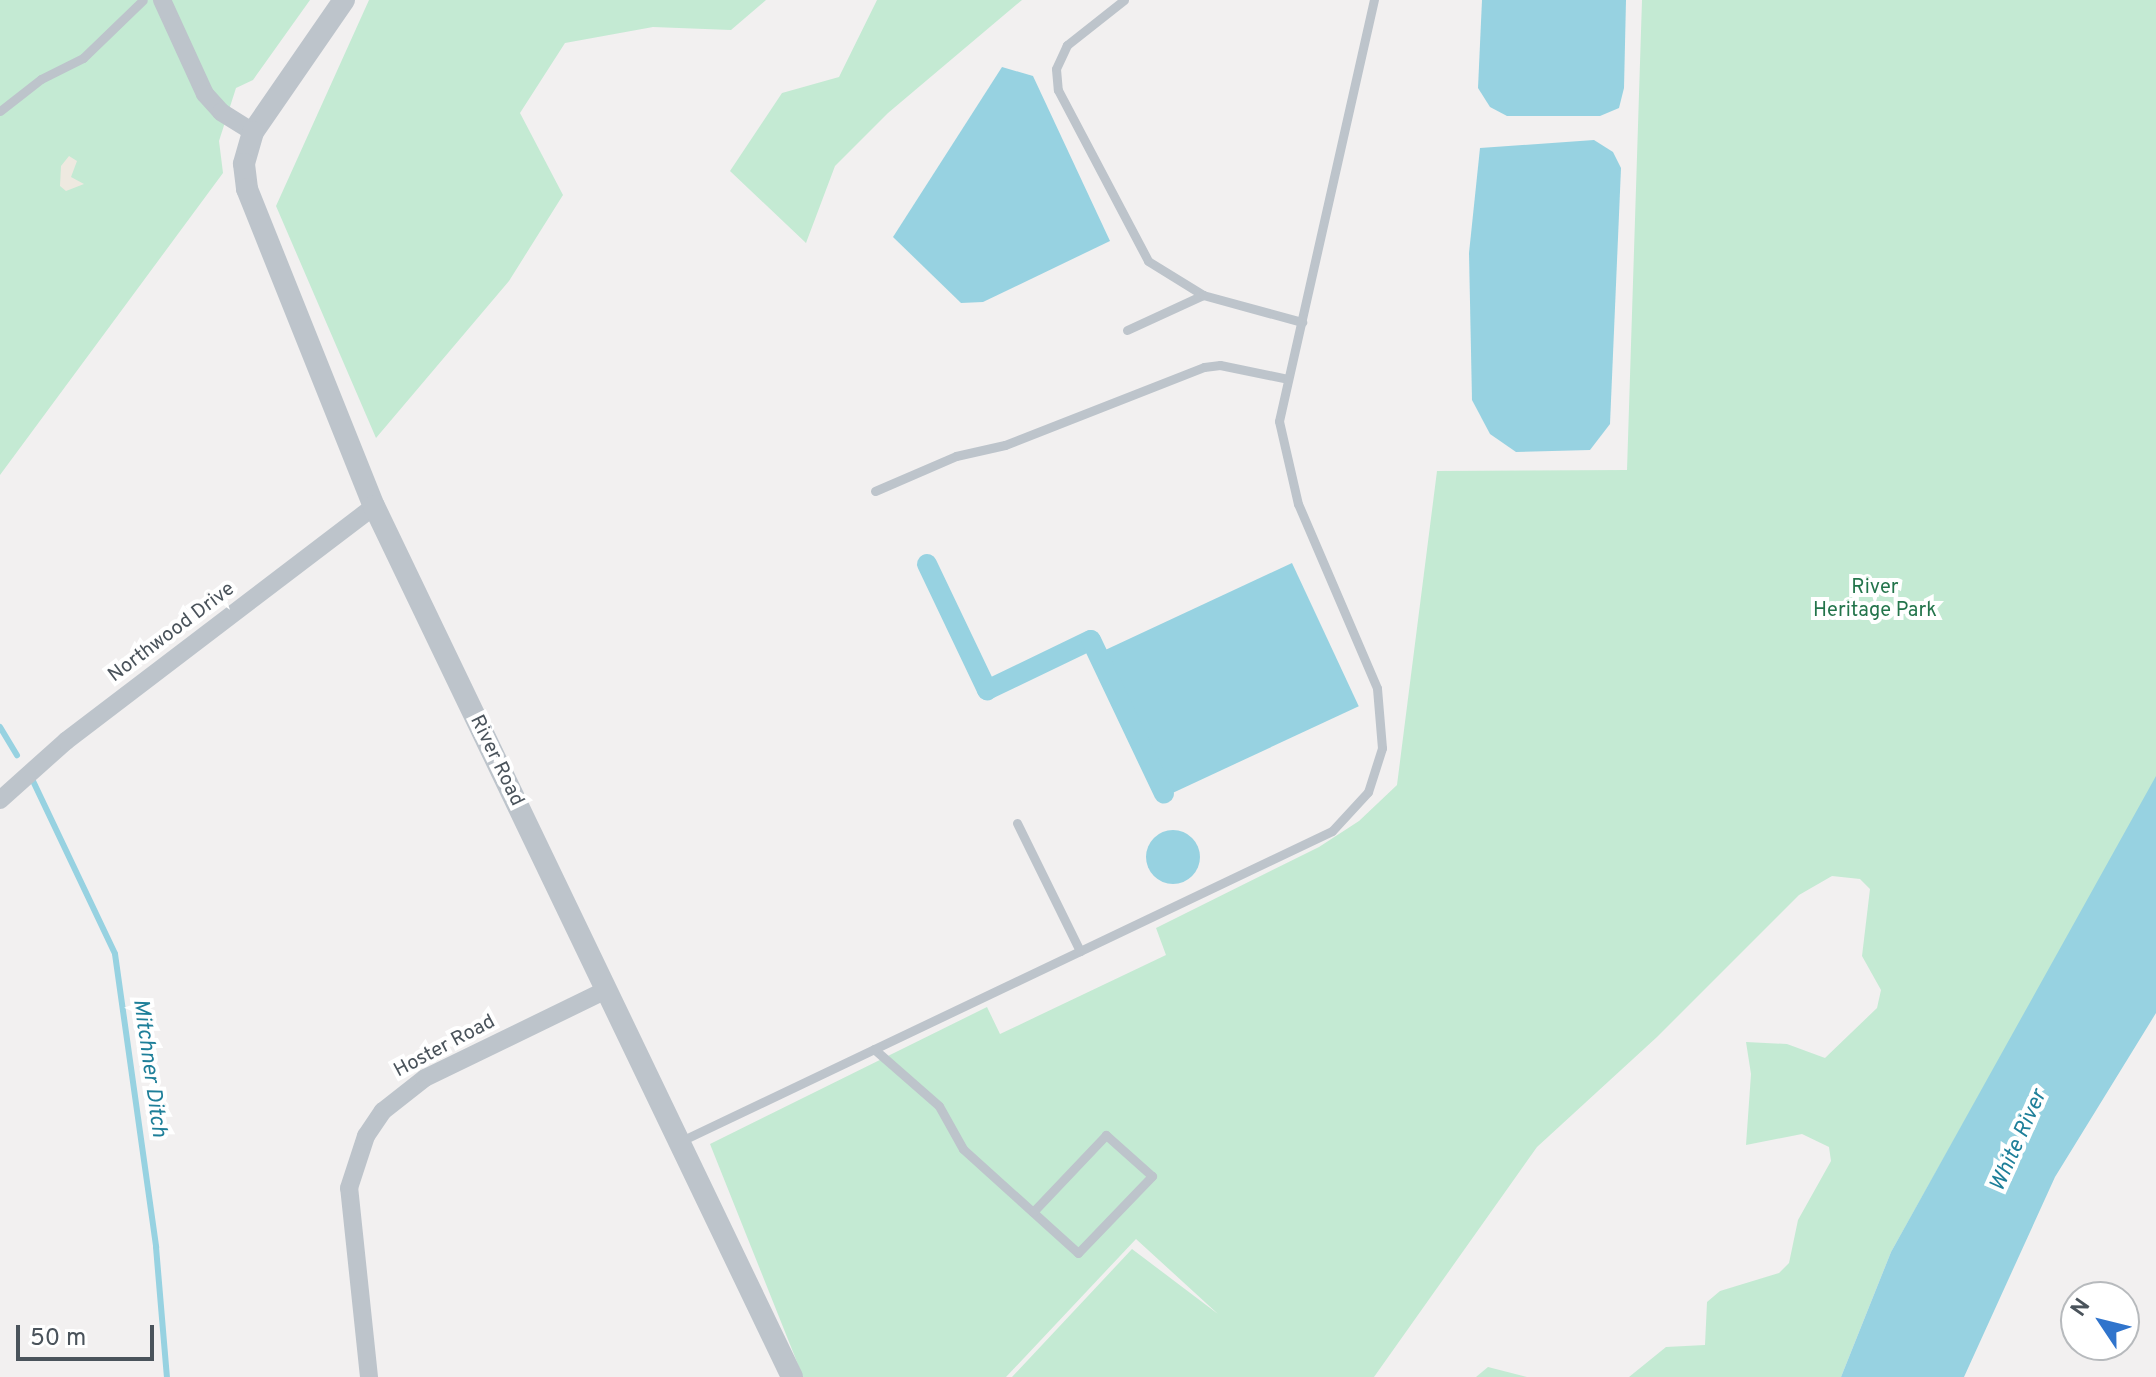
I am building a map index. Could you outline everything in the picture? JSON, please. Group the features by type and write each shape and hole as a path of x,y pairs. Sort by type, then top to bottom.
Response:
{"street":[{"path":"162,0 205,94 221,112 253,132 344,0"},
{"name":"River Road","path":"253,132 244,164 247,189 374,506 792,1377"},
{"name":"Northwood Drive","path":"0,800 66,741 374,506"},
{"name":"Hoster Road","path":"369,1377 349,1188 366,1136 383,1111 425,1078 606,990"}],"lane":[{"path":"0,111 41,79 83,58 143,0"},
{"path":"1124,0 1067,45 1056,69 1058,90 1148,261 1203,295 1302,322"},
{"path":"679,1142 1332,831 1357,807 1375,778 1383,740 1381,703 1291,484 1279,421 1374,0"},
{"path":"1127,330 1203,295"},
{"path":"875,491 956,456 1005,445 1192,370 1220,365 1288,379"},
{"path":"1017,823 1080,951"},
{"path":"874,1049 939,1106 963,1149 1078,1253 1152,1176 1106,1135 1033,1212"}],"green space":[{"path":"0,0 310,0 253,80 236,88 219,141 223,173 0,475"},
{"path":"369,0 766,0 731,30 653,27 565,43 520,113 563,195 509,281 376,438 276,206"},
{"path":"877,0 1022,0 888,113 835,166 806,243 730,171 782,93 839,77"},
{"name":"River Heritage Park","path":"1642,0 2156,0 2156,780 1891,1252 1841,1377 1629,1377 1666,1347 1705,1345 1707,1302 1720,1291 1779,1273 1789,1263 1798,1220 1831,1161 1829,1147 1802,1134 1746,1145 1751,1074 1746,1042 1787,1044 1825,1058 1877,1008 1881,990 1862,956 1870,889 1860,879 1832,876 1799,895 1657,1037 1537,1147 1374,1377 1012,1377 1132,1249 1218,1314 1136,1239 1006,1377 803,1377 710,1144 987,1007 1000,1034 1166,955 1156,928 1319,847 1359,821 1397,785 1437,471 1627,470"},
{"path":"1488,1367 1527,1377 1476,1377"}],"sand":[{"path":"69,156 77,161 71,177 84,184 66,191 60,186 61,166"}],"water":[{"path":"1482,0 1626,0 1624,88 1619,108 1600,116 1507,116 1490,107 1478,88"},
{"path":"1002,67 1033,76 1110,241 983,302 961,303 893,237"},
{"path":"1594,140 1613,152 1621,168 1610,424 1590,450 1516,452 1490,434 1472,400 1469,253 1480,148"},
{"path":"1292,563 1359,706 1169,795 1103,651"},
{"name":"White River","path":"2156,776 2156,1013 2055,1177 1964,1377 1841,1377 1891,1252"},
{"path":"1173,830 1192,838 1200,857 1192,876 1173,884 1154,876 1146,857 1154,838"}],"waterway":[{"path":"927,564 987,690 1091,640 1164,794"},
{"name":"Mitchner Ditch","path":"0,727 17,755"},
{"name":"Mitchner Ditch","path":"33,781 115,954 156,1247 167,1377"}]}
